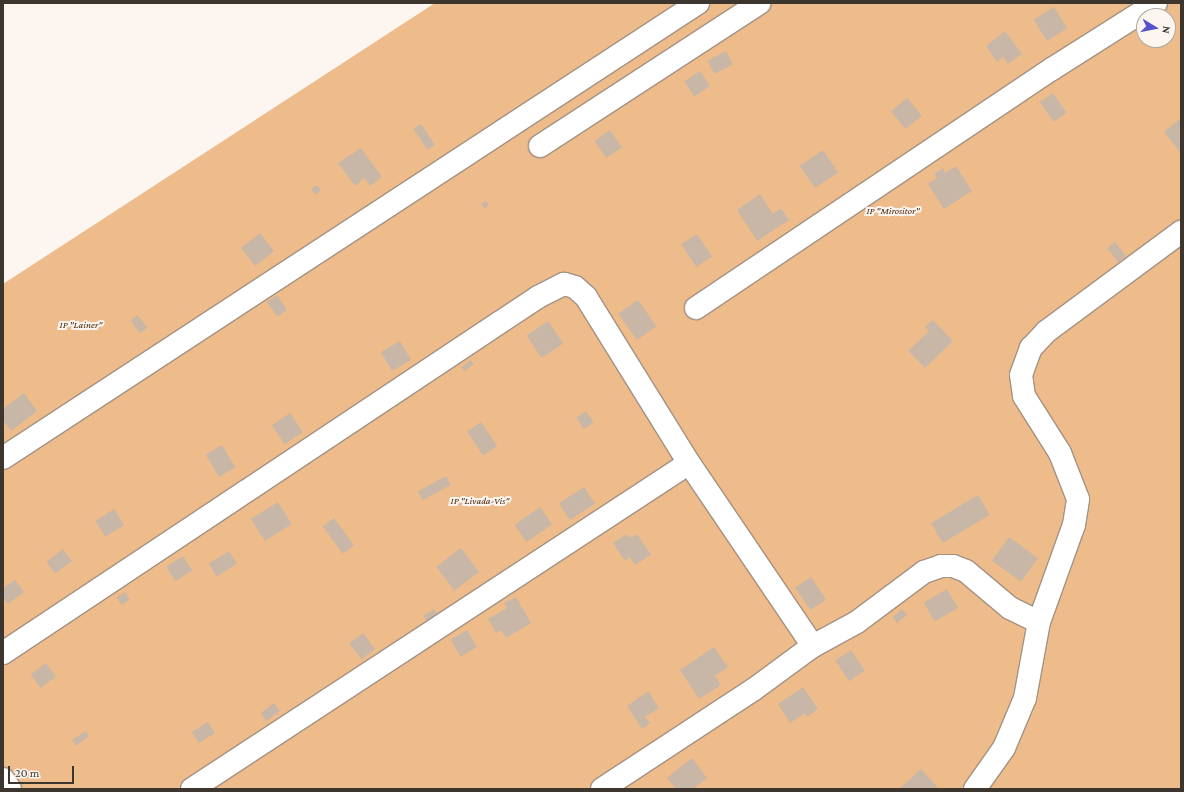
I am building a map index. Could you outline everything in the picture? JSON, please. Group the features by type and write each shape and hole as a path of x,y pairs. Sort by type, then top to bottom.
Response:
{"street":[{"path":"3,458 698,3"},
{"path":"540,146 759,3"},
{"path":"696,308 1052,69 1156,3"},
{"path":"975,789 1004,748 1025,698 1039,622 1074,525 1078,499 1060,453 1024,396 1021,374 1030,348 1047,330 1181,232"},
{"path":"3,653 538,297 564,284 575,287 586,297 689,463 813,646"},
{"path":"192,789 689,463"},
{"path":"602,789 753,690 813,646 857,622 924,572 941,566 953,566 966,571 1010,608 1039,622"},
{"path":"3,779 10,789"}],"green space":[{"path":"435,3 1181,3 1181,789 3,789 3,284"}],"building":[{"path":"1054,7 1067,28 1047,41 1034,20"},
{"path":"1005,31 1022,54 1008,64 1003,57 997,62 986,46"},
{"path":"726,51 733,64 715,74 707,61"},
{"path":"700,71 710,86 694,97 684,82"},
{"path":"1053,93 1067,113 1054,122 1040,102"},
{"path":"907,98 922,116 906,129 891,111"},
{"path":"1181,118 1181,153 1164,132"},
{"path":"421,124 435,145 428,150 414,129"},
{"path":"610,130 622,147 606,158 594,141"},
{"path":"361,148 382,177 370,186 364,178 355,186 338,163"},
{"path":"823,150 838,172 815,188 800,166"},
{"path":"956,166 972,191 944,209 928,184 937,178 934,174 943,168 945,173"},
{"path":"317,185 321,191 315,195 311,189"},
{"path":"760,194 773,214 781,208 789,220 757,241 737,210"},
{"path":"486,201 489,205 485,209 481,204"},
{"path":"260,233 274,251 255,266 241,248"},
{"path":"697,234 712,256 696,267 681,245"},
{"path":"1115,242 1126,256 1118,262 1107,248"},
{"path":"277,295 287,310 277,317 267,302"},
{"path":"638,300 656,326 637,340 618,314"},
{"path":"138,315 147,328 140,333 131,320"},
{"path":"933,320 953,341 925,368 908,351 929,331 925,327"},
{"path":"548,321 563,343 542,358 526,336"},
{"path":"400,341 411,360 392,371 381,352"},
{"path":"471,360 474,364 464,371 461,367"},
{"path":"24,393 37,411 11,431 3,420 3,409"},
{"path":"586,411 594,423 584,429 576,418"},
{"path":"290,413 303,432 285,444 272,425"},
{"path":"481,422 497,446 483,456 467,432"},
{"path":"222,445 235,467 219,477 206,455"},
{"path":"446,476 451,485 423,500 418,492"},
{"path":"584,487 595,504 570,520 559,503"},
{"path":"978,495 990,515 943,543 931,523"},
{"path":"278,502 292,524 265,541 251,519"},
{"path":"540,507 552,524 527,542 515,525"},
{"path":"114,509 124,525 105,537 95,521"},
{"path":"334,518 354,546 343,554 323,526"},
{"path":"627,534 630,538 637,534 651,555 635,565 630,557 625,561 613,543"},
{"path":"1009,537 1038,558 1021,582 992,560"},
{"path":"461,548 479,572 454,591 436,567"},
{"path":"63,549 72,561 55,574 46,562"},
{"path":"229,551 237,564 217,576 209,564"},
{"path":"183,556 192,570 175,581 166,567"},
{"path":"811,577 826,599 810,610 795,588"},
{"path":"15,580 24,592 8,604 3,597 3,588"},
{"path":"947,589 958,608 935,622 924,602"},
{"path":"125,592 130,600 121,605 117,597"},
{"path":"516,597 531,623 506,638 501,630 496,633 488,619 507,608 504,603"},
{"path":"434,609 437,614 427,621 423,616"},
{"path":"902,609 907,615 897,623 893,617"},
{"path":"467,630 477,647 461,657 451,640"},
{"path":"363,633 375,649 361,659 349,643"},
{"path":"714,647 728,667 715,676 721,685 699,699 680,670"},
{"path":"851,650 865,671 849,681 835,661"},
{"path":"46,663 56,677 41,688 31,674"},
{"path":"803,687 818,709 807,717 805,713 790,723 778,704"},
{"path":"648,691 659,708 645,717 650,723 642,729 627,706"},
{"path":"274,703 280,711 266,721 260,713"},
{"path":"208,722 215,733 199,743 192,732"},
{"path":"86,731 89,736 76,746 72,740"},
{"path":"692,758 707,778 693,789 676,789 667,778"},
{"path":"921,769 939,789 899,789"}],"park label":[{"name":"IP \"Mirositor\"","path":"893,211"},
{"name":"IP \"Lainer\"","path":"81,325"},
{"name":"IP \"Livada-Vis\"","path":"480,501"}]}
